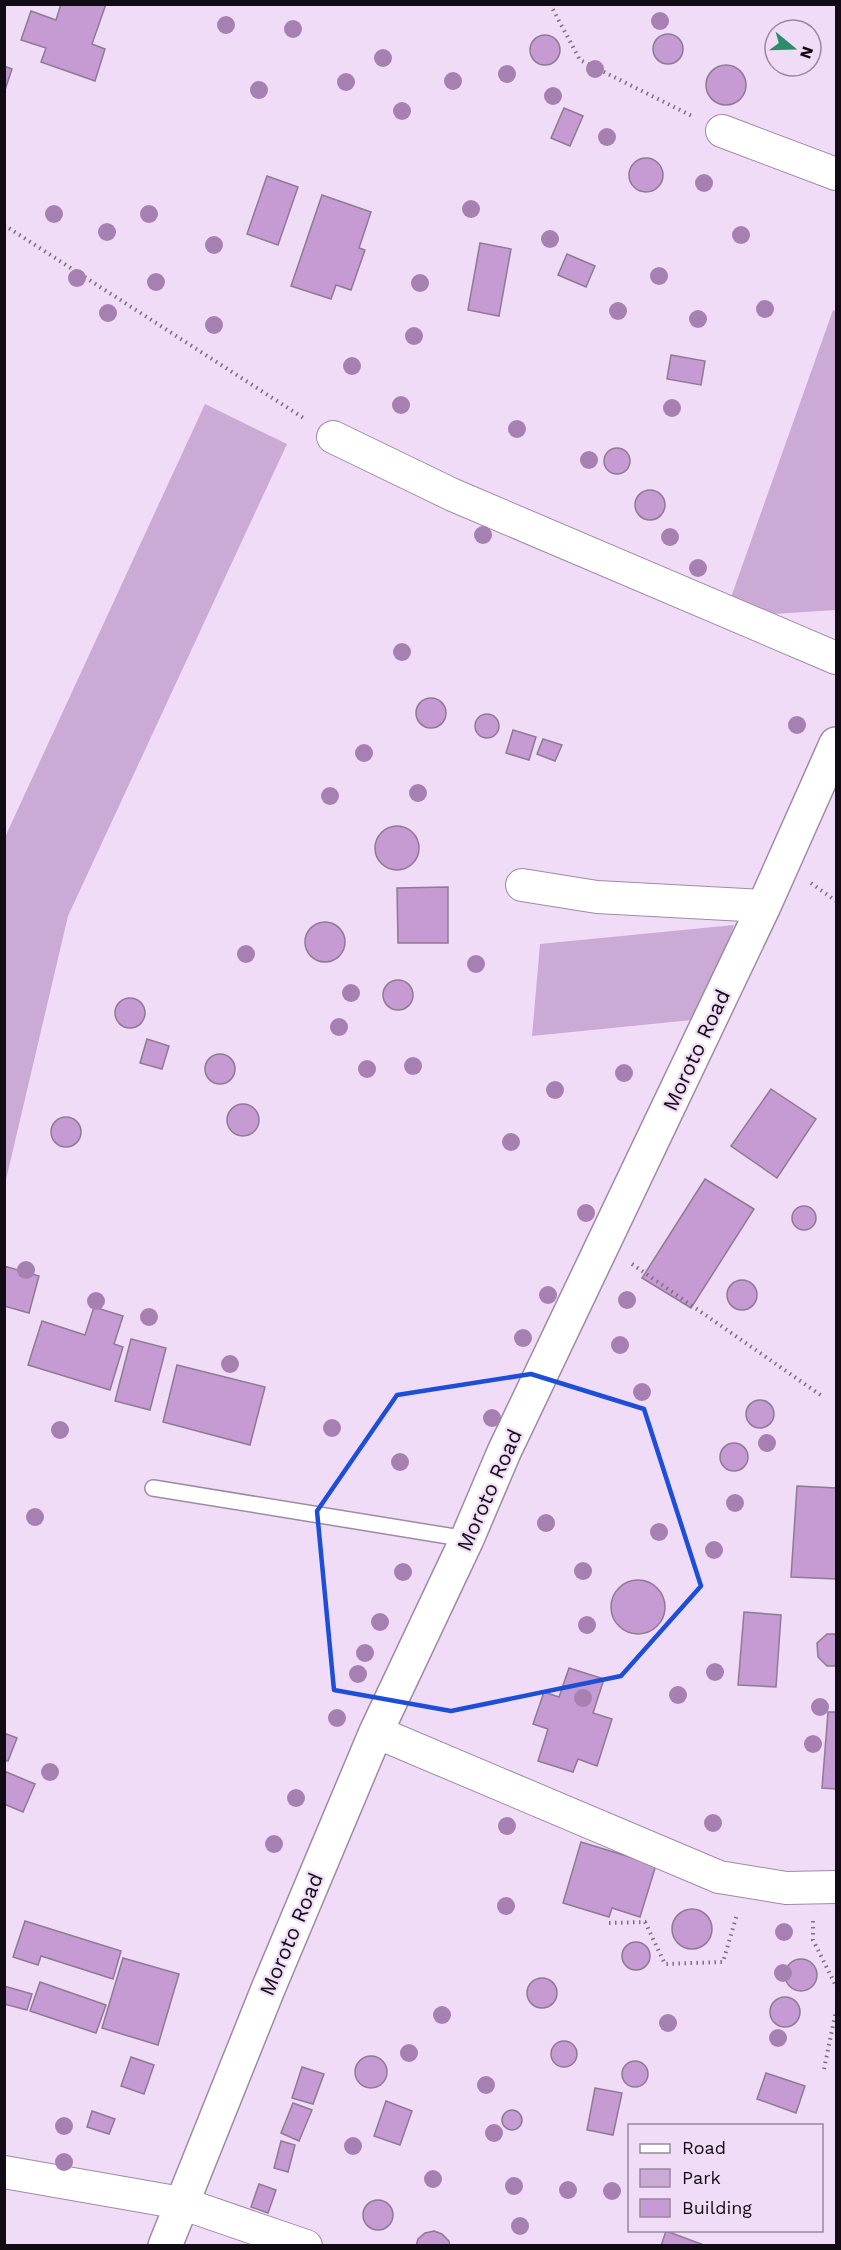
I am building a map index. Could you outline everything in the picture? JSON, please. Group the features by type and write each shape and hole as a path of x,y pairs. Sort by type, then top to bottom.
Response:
{"main road":[{"name":"Moroto Road","path":"165,2246 376,1732 467,1539 504,1452 764,906 837,744"}],"street":[{"path":"722,131 837,174"},
{"path":"333,437 453,495 837,658"},
{"path":"522,885 597,897 764,906"},
{"path":"376,1732 719,1877 786,1888 837,1887"},
{"path":"4,2172 181,2203 306,2246"}],"lane":[{"path":"153,1488 467,1539"}],"path":[{"path":"550,4 580,60 722,131"},
{"path":"4,225 333,437"},
{"path":"604,1245 822,1396"},
{"path":"609,1923 645,1922 665,1964 723,1962 747,1882"},
{"path":"813,1940 837,1986"},
{"path":"824,2069 837,2011"}],"highlighted area":[{"path":"531,1374 644,1409 701,1586 621,1676 451,1711 334,1690 317,1511 397,1395"}],"green space":[{"path":"833,310 836,312 836,610 724,617"},
{"path":"205,404 287,444 68,916 5,1184 5,837"},
{"path":"734,925 702,1019 532,1036 540,944"}],"building":[{"path":"61,4 106,4 92,44 105,49 95,81 41,62 46,48 21,40 31,11 56,20"},
{"path":"668,34 674,35 682,43 682,55 674,63 668,64 662,63 654,55 653,49 654,43 662,35"},
{"path":"545,35 555,40 560,50 555,60 545,65 535,60 530,50 535,40"},
{"path":"726,65 740,71 746,85 740,99 726,105 712,99 706,85 712,71"},
{"path":"4,66 12,69 4,93"},
{"path":"564,108 583,116 570,146 551,138"},
{"path":"646,158 658,163 663,175 658,187 646,192 634,187 629,175 634,163"},
{"path":"267,176 298,187 278,245 247,234"},
{"path":"322,195 371,212 359,248 365,250 351,290 336,285 331,299 291,286"},
{"path":"480,243 511,249 499,316 468,310"},
{"path":"567,254 595,266 586,287 558,275"},
{"path":"671,355 705,361 701,385 667,379"},
{"path":"617,448 626,452 630,461 626,470 617,474 608,470 604,461 608,452"},
{"path":"650,490 661,494 665,505 661,516 650,520 639,516 635,505 639,494"},
{"path":"431,698 441,703 446,713 441,723 431,728 421,723 416,713 421,703"},
{"path":"482,714 492,714 499,721 499,731 492,738 482,738 475,731 475,721"},
{"path":"513,730 536,737 529,760 506,753"},
{"path":"543,739 562,745 555,761 537,754"},
{"path":"397,826 406,827 413,832 418,839 418,857 413,864 406,869 397,870 388,869 381,864 376,857 375,848 376,839 381,832 388,827"},
{"path":"448,887 448,943 398,943 397,888"},
{"path":"325,922 333,923 339,928 344,934 344,950 339,956 333,961 325,962 317,961 311,956 306,950 305,942 306,934 311,928 317,923"},
{"path":"398,980 404,981 412,989 412,1001 404,1009 398,1010 392,1009 384,1001 383,995 384,989 392,981"},
{"path":"130,998 136,999 144,1007 144,1019 136,1027 130,1028 124,1027 116,1019 115,1013 116,1007 124,999"},
{"path":"147,1039 169,1046 162,1069 140,1063"},
{"path":"220,1054 226,1055 234,1063 234,1075 226,1083 220,1084 214,1083 206,1075 205,1069 206,1063 214,1055"},
{"path":"771,1089 816,1119 777,1178 731,1146"},
{"path":"243,1104 254,1109 259,1120 254,1131 243,1136 232,1131 227,1120 232,1109"},
{"path":"66,1117 72,1118 80,1126 80,1138 72,1146 66,1147 60,1146 52,1138 51,1132 52,1126 60,1118"},
{"path":"705,1179 754,1209 691,1308 642,1278"},
{"path":"804,1206 813,1209 816,1218 813,1227 804,1230 795,1227 792,1218 795,1209"},
{"path":"4,1266 39,1276 29,1313 4,1306"},
{"path":"742,1280 753,1284 757,1295 753,1306 742,1310 731,1306 727,1295 731,1284"},
{"path":"94,1307 123,1316 114,1344 123,1347 110,1390 28,1365 42,1321 85,1335"},
{"path":"131,1339 166,1348 150,1410 115,1401"},
{"path":"177,1365 265,1387 250,1445 163,1422"},
{"path":"760,1400 770,1404 774,1414 770,1424 760,1428 750,1424 746,1414 750,1404"},
{"path":"734,1443 744,1447 748,1457 744,1467 734,1471 724,1467 720,1457 724,1447"},
{"path":"797,1486 836,1488 836,1579 791,1577"},
{"path":"638,1580 648,1582 657,1588 663,1597 665,1607 663,1617 657,1626 648,1632 638,1634 628,1632 619,1626 613,1617 611,1607 613,1597 619,1588 628,1582"},
{"path":"744,1612 781,1615 776,1687 738,1685"},
{"path":"827,1634 836,1634 836,1666 827,1666 818,1657 817,1643"},
{"path":"569,1668 604,1679 593,1713 612,1719 597,1766 578,1759 573,1772 538,1761 548,1729 533,1724 544,1692 559,1697"},
{"path":"828,1712 836,1712 836,1789 822,1788"},
{"path":"4,1733 17,1738 8,1761 4,1760"},
{"path":"4,1771 35,1784 23,1812 4,1804"},
{"path":"581,1842 656,1865 640,1917 612,1908 609,1917 563,1903"},
{"path":"692,1909 706,1915 712,1929 706,1943 692,1949 678,1943 672,1929 678,1915"},
{"path":"25,1921 121,1951 113,1979 41,1956 38,1965 13,1957"},
{"path":"636,1942 646,1946 650,1956 646,1966 636,1970 626,1966 622,1956 626,1946"},
{"path":"123,1958 179,1974 158,2045 102,2028"},
{"path":"801,1959 812,1964 817,1975 812,1986 801,1991 790,1986 785,1975 790,1964"},
{"path":"542,1978 553,1982 557,1993 553,2004 542,2008 531,2004 527,1993 531,1982"},
{"path":"40,1982 106,2005 96,2033 30,2011"},
{"path":"4,1986 32,1994 27,2010 4,2004"},
{"path":"785,1997 791,1998 799,2006 799,2018 791,2026 785,2027 779,2026 771,2018 770,2012 771,2006 779,1998"},
{"path":"564,2041 573,2045 577,2054 573,2063 564,2067 555,2063 551,2054 555,2045"},
{"path":"371,2056 382,2061 387,2072 382,2083 371,2088 360,2083 355,2072 360,2061"},
{"path":"131,2057 154,2065 144,2094 121,2086"},
{"path":"635,2061 644,2065 648,2074 644,2083 635,2087 626,2083 622,2074 626,2065"},
{"path":"302,2067 324,2074 313,2104 292,2098"},
{"path":"766,2073 805,2086 796,2113 757,2099"},
{"path":"595,2088 622,2093 613,2135 587,2130"},
{"path":"386,2101 412,2111 400,2145 374,2136"},
{"path":"293,2103 312,2110 299,2141 281,2133"},
{"path":"512,2110 519,2113 522,2120 519,2127 512,2130 505,2127 502,2120 505,2113"},
{"path":"92,2111 115,2119 109,2134 87,2127"},
{"path":"281,2141 295,2145 288,2172 274,2168"},
{"path":"259,2184 276,2190 268,2213 251,2207"},
{"path":"378,2200 389,2204 393,2215 389,2226 378,2230 367,2226 363,2215 367,2204"},
{"path":"434,2231 442,2234 449,2241 450,2246 416,2246 418,2239 425,2233"},
{"path":"666,2232 704,2245 703,2246 661,2246"}]}
